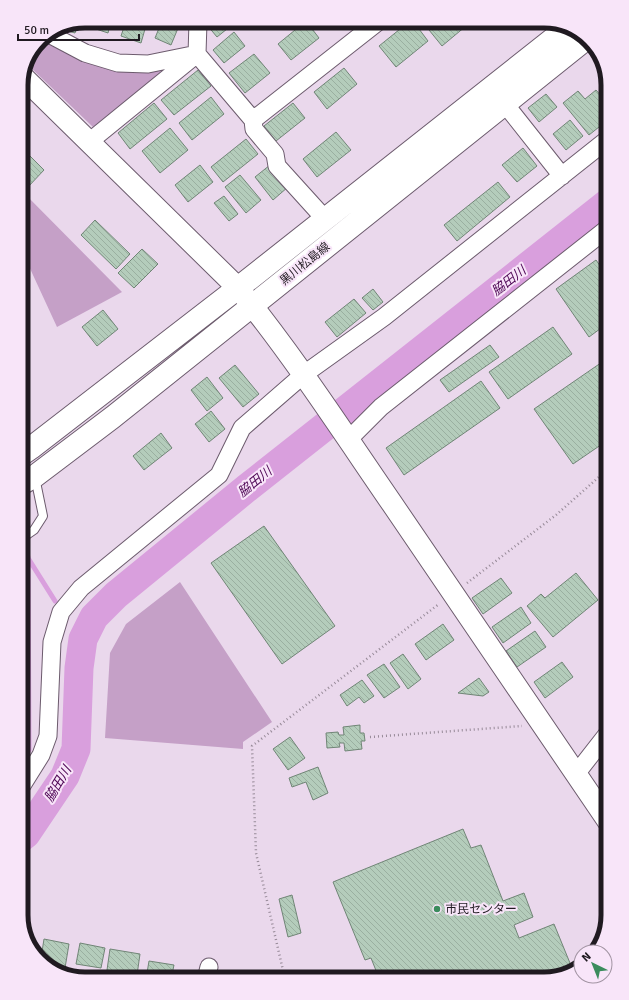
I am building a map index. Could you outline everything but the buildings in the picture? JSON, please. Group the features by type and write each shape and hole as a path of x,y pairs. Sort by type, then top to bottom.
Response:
{"main road":[{"name":"黒川松島線","path":"28,450 238,288 563,31"},
{"name":"黒川松島線","path":"28,480 113,417 582,43"}],"street":[{"path":"198,28 197,54 253,120 254,129 275,154 277,166 325,219"},
{"path":"253,120 370,28"},
{"path":"55,37 85,53 118,64 148,64 197,54"},
{"path":"89,142 197,54"},
{"path":"28,82 238,288 253,306 303,374 601,811"},
{"path":"505,104 562,176"},
{"path":"28,776 41,755 48,736 52,642 61,612 80,588 219,475 242,428 303,374 384,317 601,145"},
{"path":"348,440 382,407 601,234"},
{"path":"576,774 601,743"}],"lane":[{"path":"28,480 43,516 34,530 28,534"}],"path":[{"path":"283,972 256,853 252,746 556,515 601,476"},
{"path":"370,737 542,724"}],"shaded area":[{"path":"51,40 121,69 167,70 93,127 31,68 40,50"},
{"path":"28,197 122,292 57,327 28,264"},
{"path":"180,582 272,722 243,742 243,749 105,738 110,653 126,624"}],"waterway":[{"name":"脇田川","path":"28,831 65,776 76,749 79,668 83,639 94,617 116,595 247,488 601,209"},
{"path":"28,557 28,751"},
{"path":"28,558 55,601"}],"place":[{"name":"市民センター","path":"437,909"}]}
